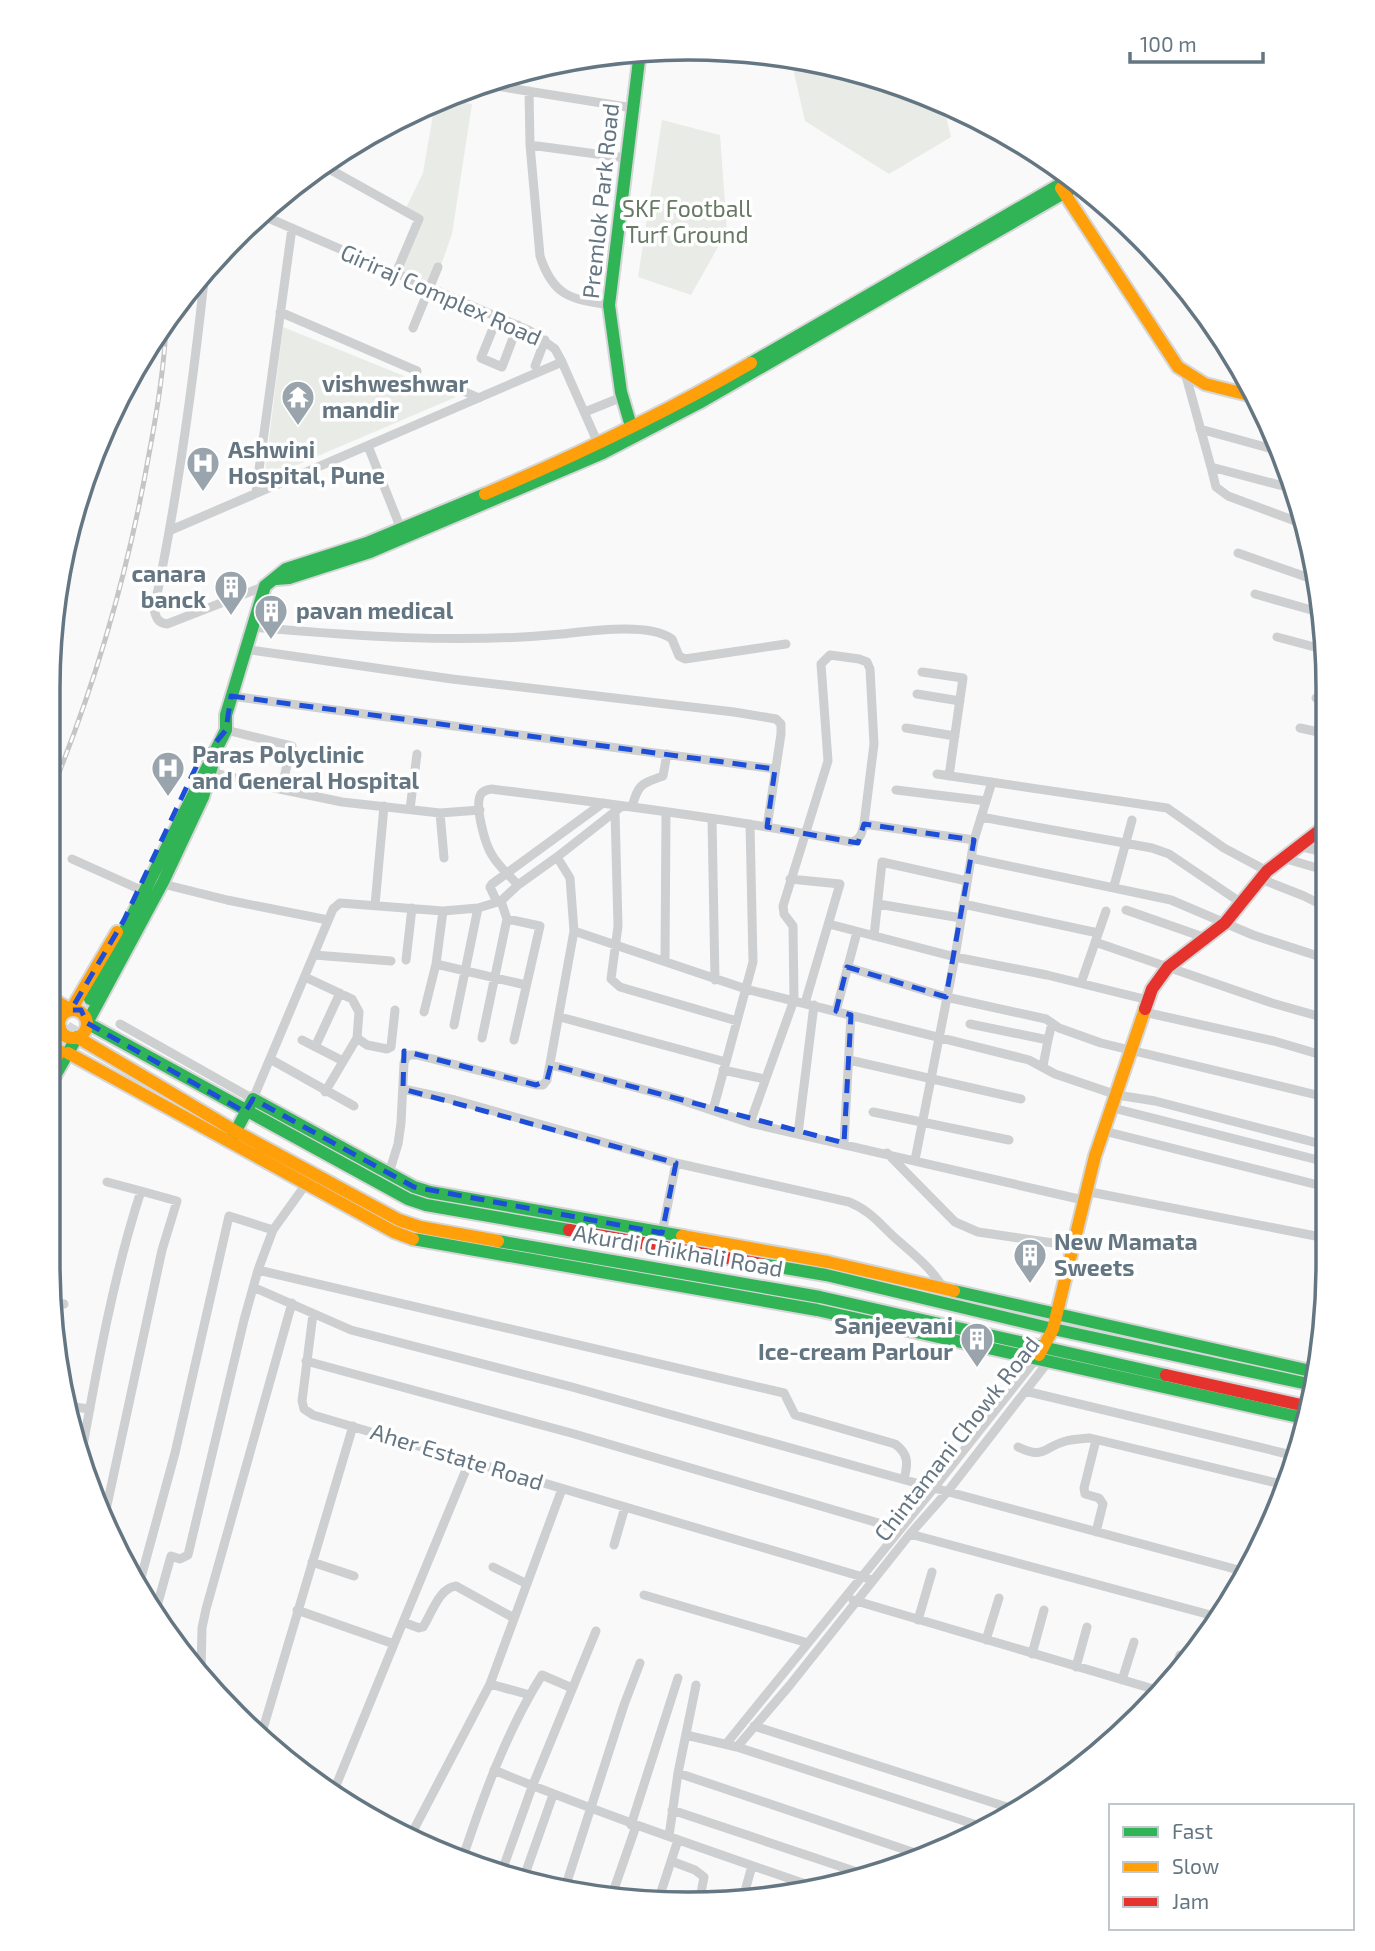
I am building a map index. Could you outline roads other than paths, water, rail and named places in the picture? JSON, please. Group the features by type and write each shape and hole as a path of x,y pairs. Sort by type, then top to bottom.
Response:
{"street":[{"name":"Premlok Park Road","path":"633,431 622,397 609,305 639,62"},
{"path":"505,87 633,108"},
{"path":"530,91 530,145 540,256 544,270 557,290 568,297 609,305"},
{"path":"530,145 626,158"},
{"path":"332,170 419,219 396,273"},
{"path":"1061,189 1065,185"},
{"path":"203,287 195,371 171,530 154,609 156,618 167,624 270,583 370,552 633,431 699,404 1067,187"},
{"path":"1061,189 1170,357 1186,376 1203,384 1242,393"},
{"name":"Giriraj Complex Road","path":"269,218 498,316 545,340 555,349 562,362 600,448"},
{"path":"256,492 292,228"},
{"path":"413,328 438,267"},
{"path":"280,312 417,371"},
{"path":"498,316 481,358 502,367 518,326"},
{"path":"535,366 545,340"},
{"path":"171,530 562,362"},
{"path":"1186,376 1216,487 1228,496 1293,521"},
{"path":"443,382 479,398"},
{"path":"585,412 622,397"},
{"path":"1200,429 1268,448"},
{"path":"368,446 401,530"},
{"path":"90,999 226,730 226,715 244,649 270,583 286,569 401,530 600,448"},
{"path":"1210,467 1282,485"},
{"path":"1238,553 1305,576"},
{"path":"1255,594 1310,610"},
{"path":"251,627 454,640 596,631 656,631 672,639 679,656 685,659 786,644"},
{"path":"1278,637 1314,647"},
{"path":"244,649 776,719 781,724 781,734 767,827"},
{"path":"518,885 489,851 480,810 482,793 491,789 712,818 806,833 851,842 860,837 874,744 870,669 867,662 830,655 821,664 828,761 806,833 790,879 783,906 784,914 793,926 794,1000 750,1123"},
{"path":"922,672 963,678 949,776"},
{"path":"918,694 960,701"},
{"path":"231,696 775,769"},
{"path":"906,728 955,736"},
{"path":"1300,728 1316,731"},
{"path":"226,730 292,746 281,789"},
{"path":"60,1050 85,1032 87,1023 135,939 163,884 212,772 216,749"},
{"path":"77,1037 68,1037 60,1025 63,1014 71,1010 139,889 197,765 216,749"},
{"path":"410,809 417,754"},
{"path":"232,1137 253,1100 333,909 340,903 443,911 478,908 499,902 623,808 642,784 663,776 667,754"},
{"path":"212,772 342,802 440,813 480,810"},
{"path":"937,774 1167,808 1264,875 1316,902"},
{"path":"915,1160 955,957 974,840 992,782"},
{"path":"896,790 986,801"},
{"path":"482,1038 507,919 490,886 603,803"},
{"path":"374,905 384,806"},
{"path":"623,808 618,926 610,973 614,984 737,1021"},
{"path":"665,961 666,812"},
{"path":"440,813 444,858"},
{"path":"981,817 1126,842 1169,854 1240,902"},
{"path":"712,818 715,980"},
{"path":"1114,887 1132,820"},
{"path":"713,1110 753,962 750,824"},
{"path":"864,824 974,840"},
{"path":"1168,967 1225,923 1264,875 1316,833"},
{"path":"1298,846 1316,850"},
{"path":"389,1173 398,1144 405,1058 411,1054 536,1085 543,1085 547,1080 574,932 570,878 557,858"},
{"path":"971,858 1171,900 1225,923 1316,955"},
{"path":"1283,858 1316,868"},
{"path":"72,859 139,889"},
{"path":"874,936 882,862 967,881"},
{"path":"790,879 840,884 809,1004 798,1133"},
{"path":"163,884 328,920"},
{"path":"878,904 961,918"},
{"path":"963,904 1096,937 1168,967 1316,1015"},
{"path":"406,960 412,908"},
{"path":"454,1025 478,908"},
{"path":"1126,910 1206,938"},
{"path":"424,1012 436,964 443,911"},
{"path":"1081,982 1106,911"},
{"path":"507,919 540,926 514,1040"},
{"path":"830,924 955,957 1081,982 1146,1006 1316,1053"},
{"path":"574,932 746,989 990,1049 1117,1095 1155,1101 1316,1143"},
{"path":"836,1010 857,932"},
{"path":"314,955 391,961"},
{"path":"436,964 526,985"},
{"name":"Chintamani Chowk Road","path":"726,1744 899,1529 1050,1349 1058,1330 1058,1314 1084,1196 1104,1131 1146,1006 1158,978 1168,967"},
{"path":"847,968 946,997 1045,1019 1079,1036 1316,1095"},
{"path":"305,976 352,999 359,1012 357,1038 325,1092"},
{"path":"315,1047 340,993"},
{"path":"60,1004 80,1012 87,1023"},
{"path":"357,1038 367,1045 387,1049 391,1046 395,1010"},
{"path":"844,1143 851,1014"},
{"path":"560,1017 765,1079"},
{"name":"Akurdi Chikhali Road","path":"87,1023 408,1199 426,1205 826,1275 1058,1330 1304,1383"},
{"path":"1043,1066 1052,1023"},
{"path":"120,1024 414,1187 443,1195 828,1262 1306,1370"},
{"path":"970,1024 1048,1040"},
{"name":"Akurdi Chikhali Road","path":"77,1037 232,1137 399,1220 420,1227 820,1297 1299,1404"},
{"path":"302,1041 344,1062"},
{"path":"60,1052 232,1137 306,1184 394,1232 417,1240 817,1310 1296,1416"},
{"path":"270,1059 354,1106"},
{"path":"849,1060 1021,1099"},
{"path":"551,1065 713,1110 750,1123 915,1160 1084,1196 1316,1236"},
{"path":"403,1089 455,1100 676,1163 860,1206 927,1265 944,1289"},
{"path":"1113,1108 1316,1159"},
{"path":"873,1112 1009,1140"},
{"path":"1104,1131 1316,1184"},
{"path":"887,1153 949,1217 965,1228 978,1233 1074,1246"},
{"path":"662,1233 676,1163"},
{"path":"107,1182 177,1201 162,1250 107,1504"},
{"path":"158,1601 171,1556 180,1559 188,1555 258,1270 273,1230 306,1184"},
{"path":"85,1438 127,1233 141,1191"},
{"path":"142,1574 175,1453 229,1216 273,1230"},
{"path":"258,1270 784,1394 795,1415 901,1448 908,1464 904,1479"},
{"path":"253,1287 351,1330 585,1390 1236,1569"},
{"path":"201,1661 202,1628 206,1609 292,1303"},
{"path":"313,1314 302,1401 304,1409 313,1415 353,1426"},
{"name":"Chintamani Chowk Road","path":"737,1747 948,1491 1025,1391 1042,1360"},
{"path":"306,1361 570,1433 899,1529"},
{"path":"1025,1391 1286,1453"},
{"path":"77,1407 90,1409"},
{"name":"Aher Estate Road","path":"263,1727 353,1426 873,1580"},
{"path":"1096,1440 1084,1488 1085,1494 1099,1498 1103,1504 1096,1532"},
{"path":"1018,1447 1031,1453 1043,1453 1065,1441 1096,1440 1276,1483"},
{"path":"337,1784 470,1460"},
{"path":"415,1829 490,1684 562,1489"},
{"path":"614,1545 625,1507"},
{"path":"910,1534 1208,1614"},
{"path":"312,1562 354,1576"},
{"path":"493,1567 527,1584"},
{"path":"918,1620 932,1572"},
{"path":"403,1622 423,1627 444,1591 456,1586 514,1618"},
{"path":"644,1595 808,1643"},
{"path":"845,1597 1150,1689"},
{"path":"986,1640 999,1598"},
{"path":"1032,1654 1044,1609"},
{"path":"298,1610 394,1644"},
{"path":"1076,1667 1087,1627"},
{"path":"505,1864 532,1787 596,1630"},
{"path":"1122,1680 1133,1642"},
{"path":"568,1879 640,1663"},
{"path":"465,1851 494,1770 542,1675 572,1688"},
{"path":"615,1887 678,1678"},
{"path":"490,1684 530,1695"},
{"path":"661,1891 671,1861 672,1810 696,1685"},
{"path":"754,1726 1003,1806"},
{"path":"686,1735 737,1747 972,1823"},
{"path":"494,1770 591,1810 793,1882"},
{"path":"678,1773 909,1851"},
{"path":"526,1870 553,1795"},
{"path":"672,1810 851,1870"},
{"path":"671,1861 695,1870 704,1877 701,1891"},
{"path":"746,1888 752,1866"}],"tunnel":[{"path":"60,1051 90,999"}],"railway":[{"path":"60,770 108,631 131,543 152,438 165,339"}],"place":[{"name":"vishweshwar mandir","path":"298,427"},
{"name":"Ashwini Hospital, Pune","path":"203,493"},
{"name":"canara banck","path":"231,617"},
{"name":"pavan medical","path":"271,641"},
{"name":"Paras Polyclinic and General Hospital","path":"168,798"},
{"name":"New Mamata Sweets","path":"1030,1285"},
{"name":"Sanjeevani Ice-cream Parlour","path":"977,1369"}],"park label":[{"name":"SKF Football Turf Ground","path":"687,222"}]}
